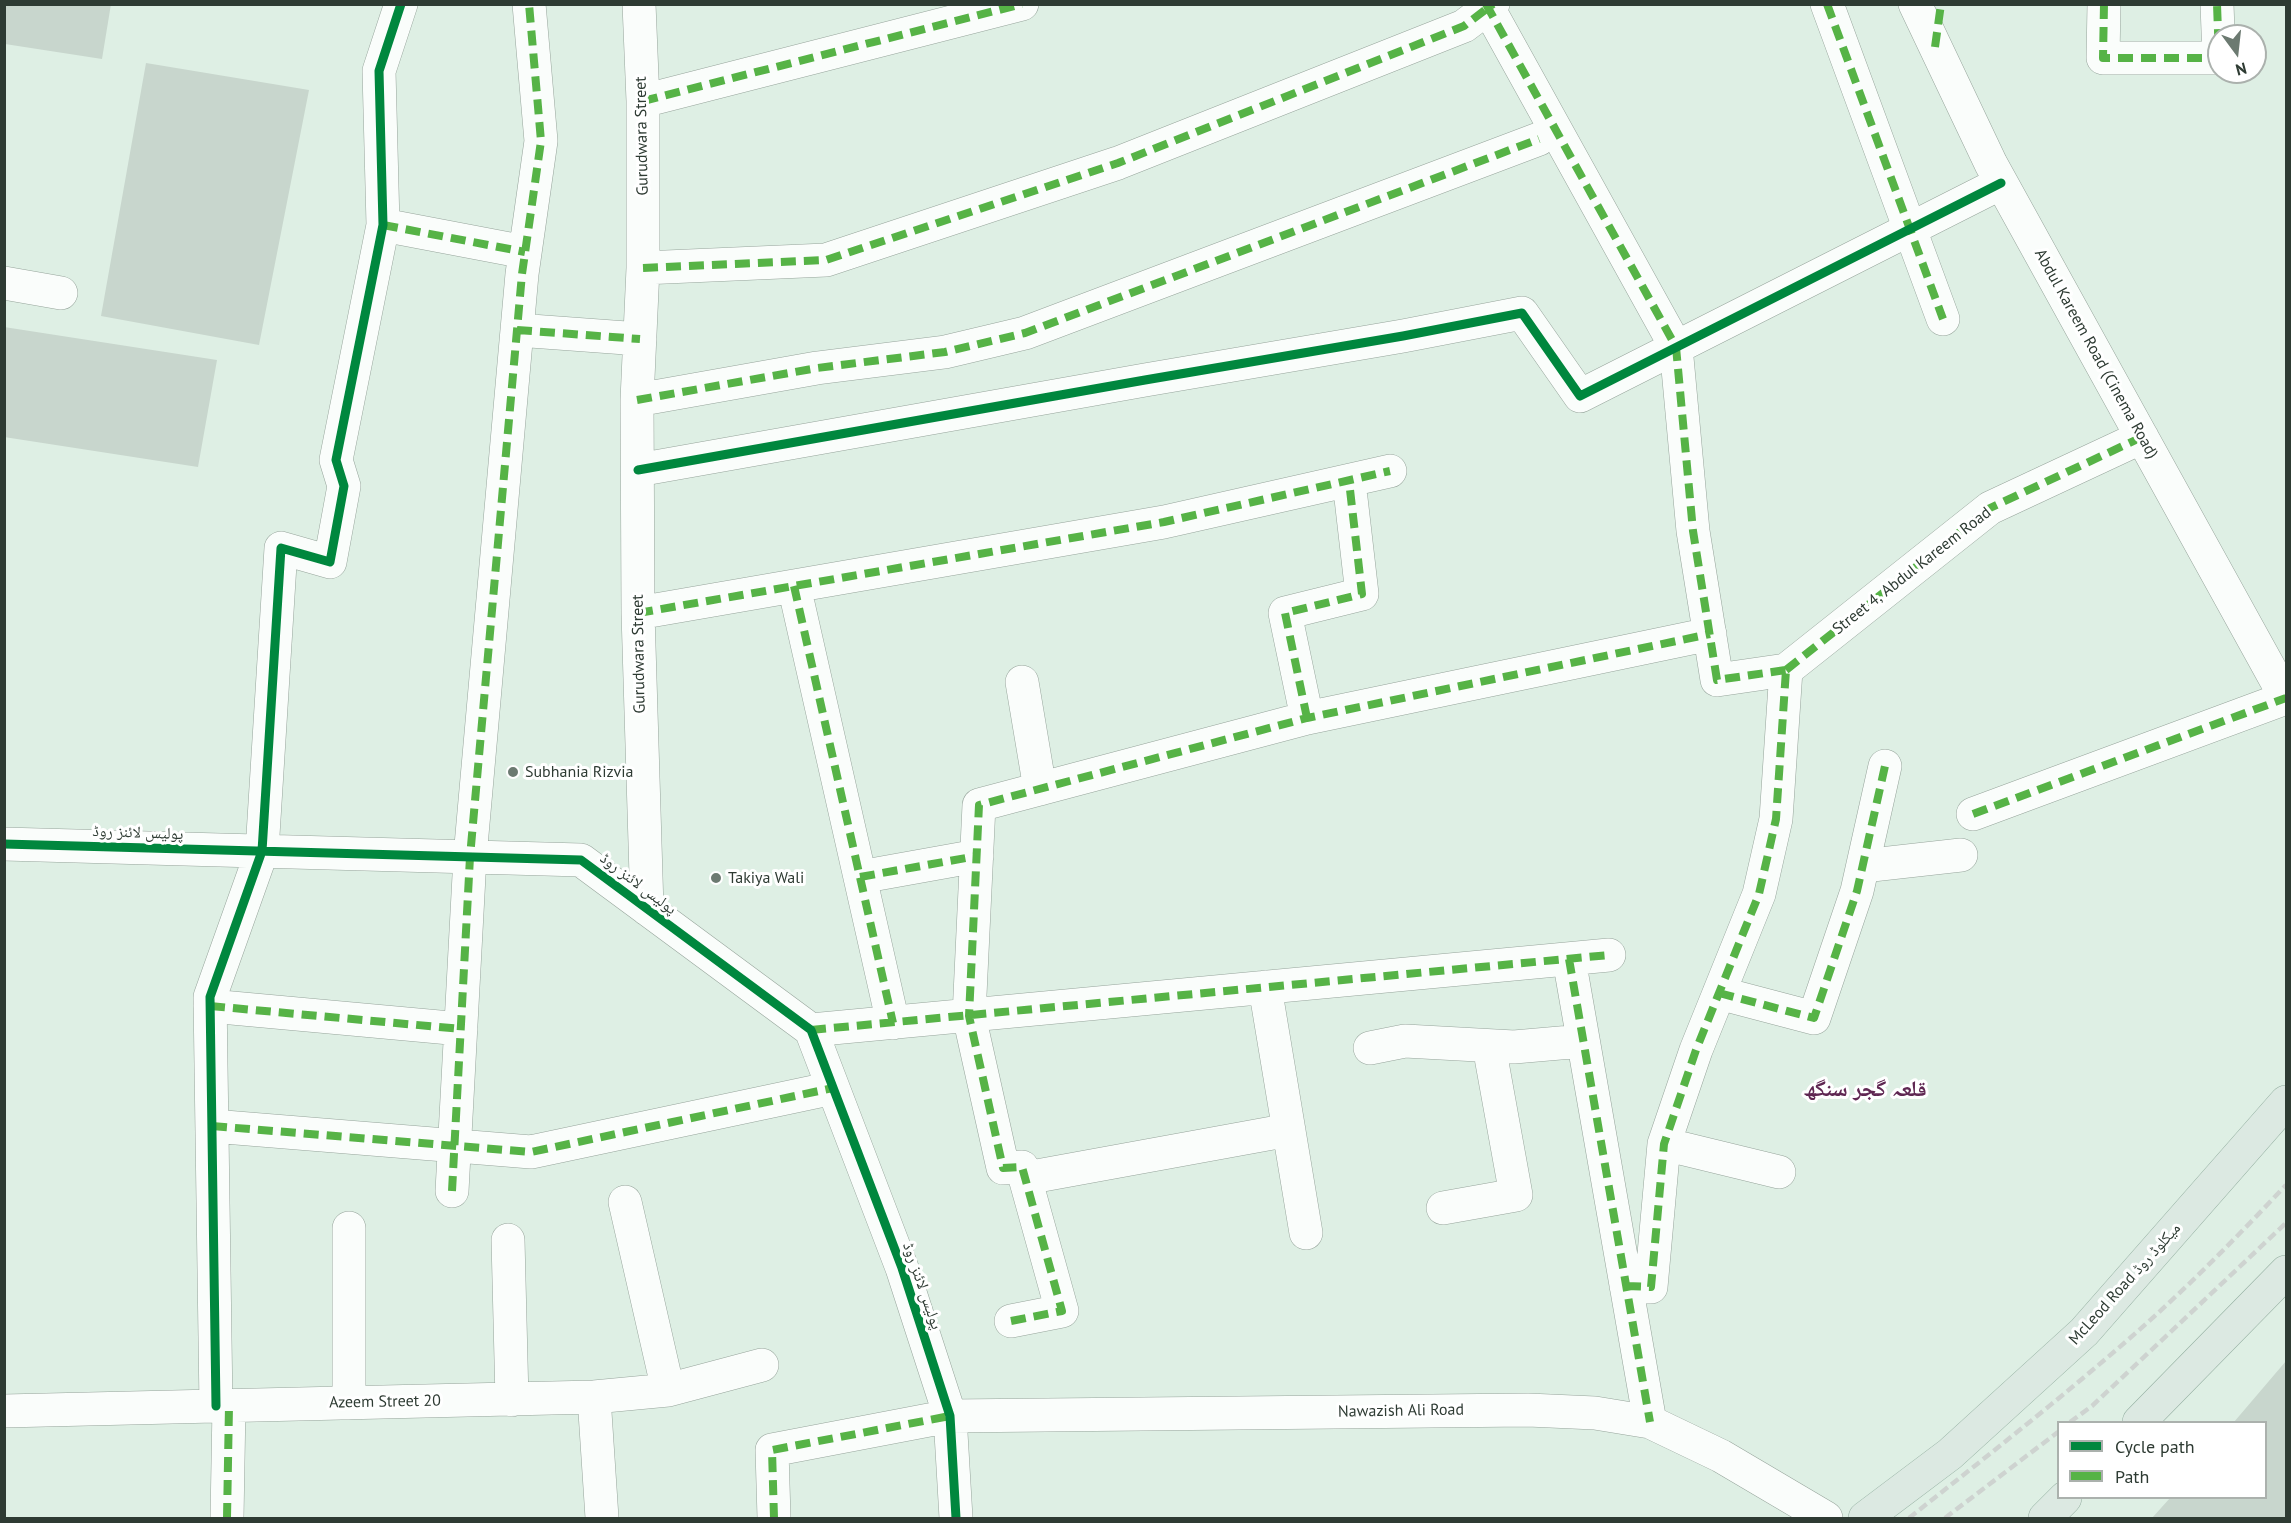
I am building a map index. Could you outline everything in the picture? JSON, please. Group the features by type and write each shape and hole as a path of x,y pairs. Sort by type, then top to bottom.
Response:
{"main road":[{"name":"McLeod Road میکلوڈ روڈ","path":"1865,1518 1950,1454 2084,1332 2286,1102"},
{"path":"2140,1421 2286,1272"},
{"path":"2045,1518 2063,1499"}],"street":[{"path":"227,1518 212,1125 210,997 262,851 281,548 330,562 344,486 336,460 383,225 380,72 401,4"},
{"path":"452,1191 470,857 517,330 525,252 541,141 529,4"},
{"name":"Gurudwara Street","path":"639,4 643,101 643,268 637,400 638,614 647,909"},
{"path":"643,101 1022,4"},
{"path":"1827,4 1942,319"},
{"name":"Abdul Kareem Road (Cinema Road)","path":"1915,4 2001,183 2286,698"},
{"path":"1935,47 1941,4"},
{"path":"2104,4 2103,58 2219,58 2217,4"},
{"path":"643,268 826,260 1118,163 1464,26 1489,6 1676,347 1694,531 1718,680 1786,670 1776,819 1759,894 1696,1050 1664,1144 1651,1287 1626,1286"},
{"path":"637,400 817,368 945,352 1025,333 1539,140"},
{"path":"638,470 1403,336 1522,313 1580,396 2001,183"},
{"path":"383,225 525,252"},
{"path":"4,283 61,293"},
{"path":"517,330 640,339"},
{"name":"Street 4, Abdul Kareem Road","path":"1786,670 1990,508 2142,437"},
{"path":"638,614 1164,522 1390,471"},
{"path":"1307,718 1286,613 1362,594 1349,481"},
{"path":"794,586 893,1023"},
{"path":"1011,1321 1062,1311 1022,1167 1003,1168 969,1016 979,805 1307,718 1710,634"},
{"path":"1022,682 1040,789"},
{"path":"1973,814 2286,698"},
{"path":"1719,993 1814,1018 1857,891 1885,766"},
{"name":"پولیس لائنز روڈ","path":"4,844 581,860 811,1030 902,1268 950,1416 956,1518"},
{"path":"1863,866 1961,855"},
{"path":"860,877 977,856"},
{"path":"811,1030 1608,955"},
{"path":"1569,959 1650,1422"},
{"path":"1265,987 1306,1233"},
{"path":"210,1006 461,1029"},
{"path":"1370,1048 1405,1041 1514,1047 1583,1041"},
{"path":"1443,1208 1516,1195 1489,1046"},
{"path":"212,1125 531,1152 833,1088"},
{"path":"1026,1178 1289,1130"},
{"path":"1664,1144 1779,1172"},
{"path":"625,1202 668,1390"},
{"path":"349,1228 349,1403"},
{"path":"507,1240 512,1400"},
{"name":"Azeem Street 20","path":"4,1411 594,1397 668,1390 762,1365"},
{"path":"594,1397 602,1518"},
{"name":"Nawazish Ali Road","path":"774,1518 772,1450 950,1416 1528,1410 1595,1413 1650,1422 1721,1456 1826,1518"}],"building":[{"path":"5,4 111,4 102,59 5,44"},
{"path":"146,63 309,90 259,345 101,316"},
{"path":"4,327 217,360 198,467 4,437"},
{"path":"2286,1361 2286,1518 2152,1518 2169,1499 2267,1499 2267,1421 2235,1421"}],"railway":[{"path":"1909,1518 2053,1403 2138,1331 2214,1260 2286,1185"},
{"path":"2071,1421 2092,1406 2286,1223"},
{"path":"1945,1518 2057,1433"}],"marked path":[{"path":"452,1191 470,857 522,274 541,141 529,4"},
{"path":"643,101 1022,4"},
{"path":"1486,4 1676,347 1693,531 1717,680 1786,670"},
{"path":"643,268 826,260 1118,163 1464,26 1493,4"},
{"path":"1827,4 1943,319"},
{"path":"1935,47 1941,4"},
{"path":"2104,4 2103,58 2219,58 2217,4"},
{"path":"637,400 817,368 945,352 1025,333 1539,139"},
{"path":"383,225 525,252"},
{"path":"517,330 640,339"},
{"path":"1786,670 1990,508 2142,437"},
{"path":"638,613 1164,522 1390,471"},
{"path":"1307,718 1285,613 1362,594 1349,481"},
{"path":"794,586 893,1023"},
{"path":"1011,1321 1062,1311 1022,1167 1003,1168 969,1016 979,805 1307,718 1710,634"},
{"path":"1626,1286 1651,1287 1664,1144 1696,1050 1759,894 1776,819 1786,670"},
{"path":"1973,814 2286,698"},
{"path":"1719,993 1814,1018 1857,891 1885,766"},
{"path":"860,877 977,856"},
{"path":"811,1030 1609,955"},
{"path":"1569,959 1650,1422"},
{"path":"210,1006 461,1029"},
{"path":"212,1126 531,1152 833,1088"},
{"path":"227,1518 229,1406"},
{"path":"774,1518 772,1450 950,1416"}],"cycle path":[{"path":"216,1406 210,997 262,851 281,548 330,562 344,486 336,460 383,225 379,71 401,4"},
{"path":"638,470 1403,336 1522,313 1580,396 2001,183"},
{"path":"4,844 581,860 811,1030 902,1268 950,1416 956,1518"}],"place":[{"name":"Subhania Rizvia","path":"513,772"},
{"name":"Takiya Wali","path":"716,878"}],"district":[{"name":"قلعہ گجر سنگھ","path":"1865,1090"}]}
